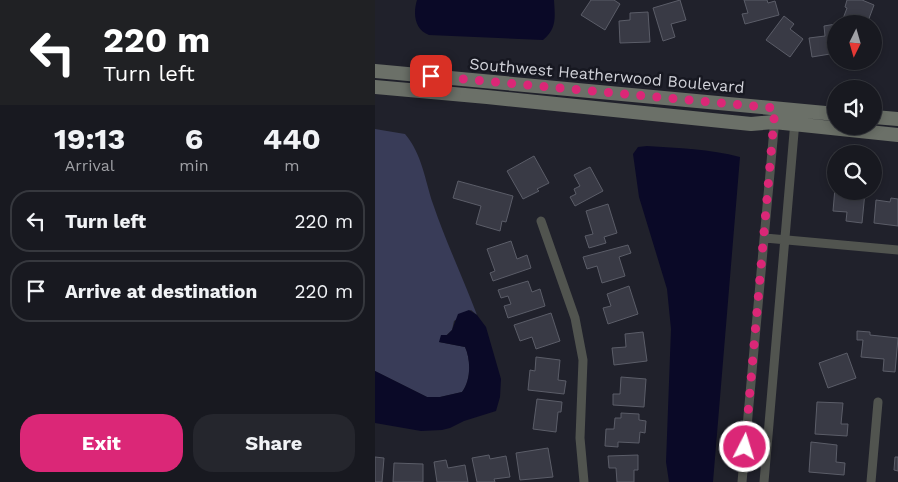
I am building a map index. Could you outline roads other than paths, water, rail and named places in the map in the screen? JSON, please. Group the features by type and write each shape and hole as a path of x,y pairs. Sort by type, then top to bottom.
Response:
{"street":[{"name":"Southwest Heatherwood Boulevard","path":"375,71 795,117 898,135"},
{"name":"Southwest Heatherwood Boulevard","path":"375,87 751,124 775,115"},
{"path":"742,482 775,115"},
{"name":"Southwest Heatherwood Boulevard","path":"795,117 827,115"},
{"path":"764,482 795,117"},
{"path":"882,118 898,119"},
{"path":"541,221 575,318 583,360 579,438 584,482"},
{"path":"765,238 898,250"},
{"path":"871,482 878,402"}]}
